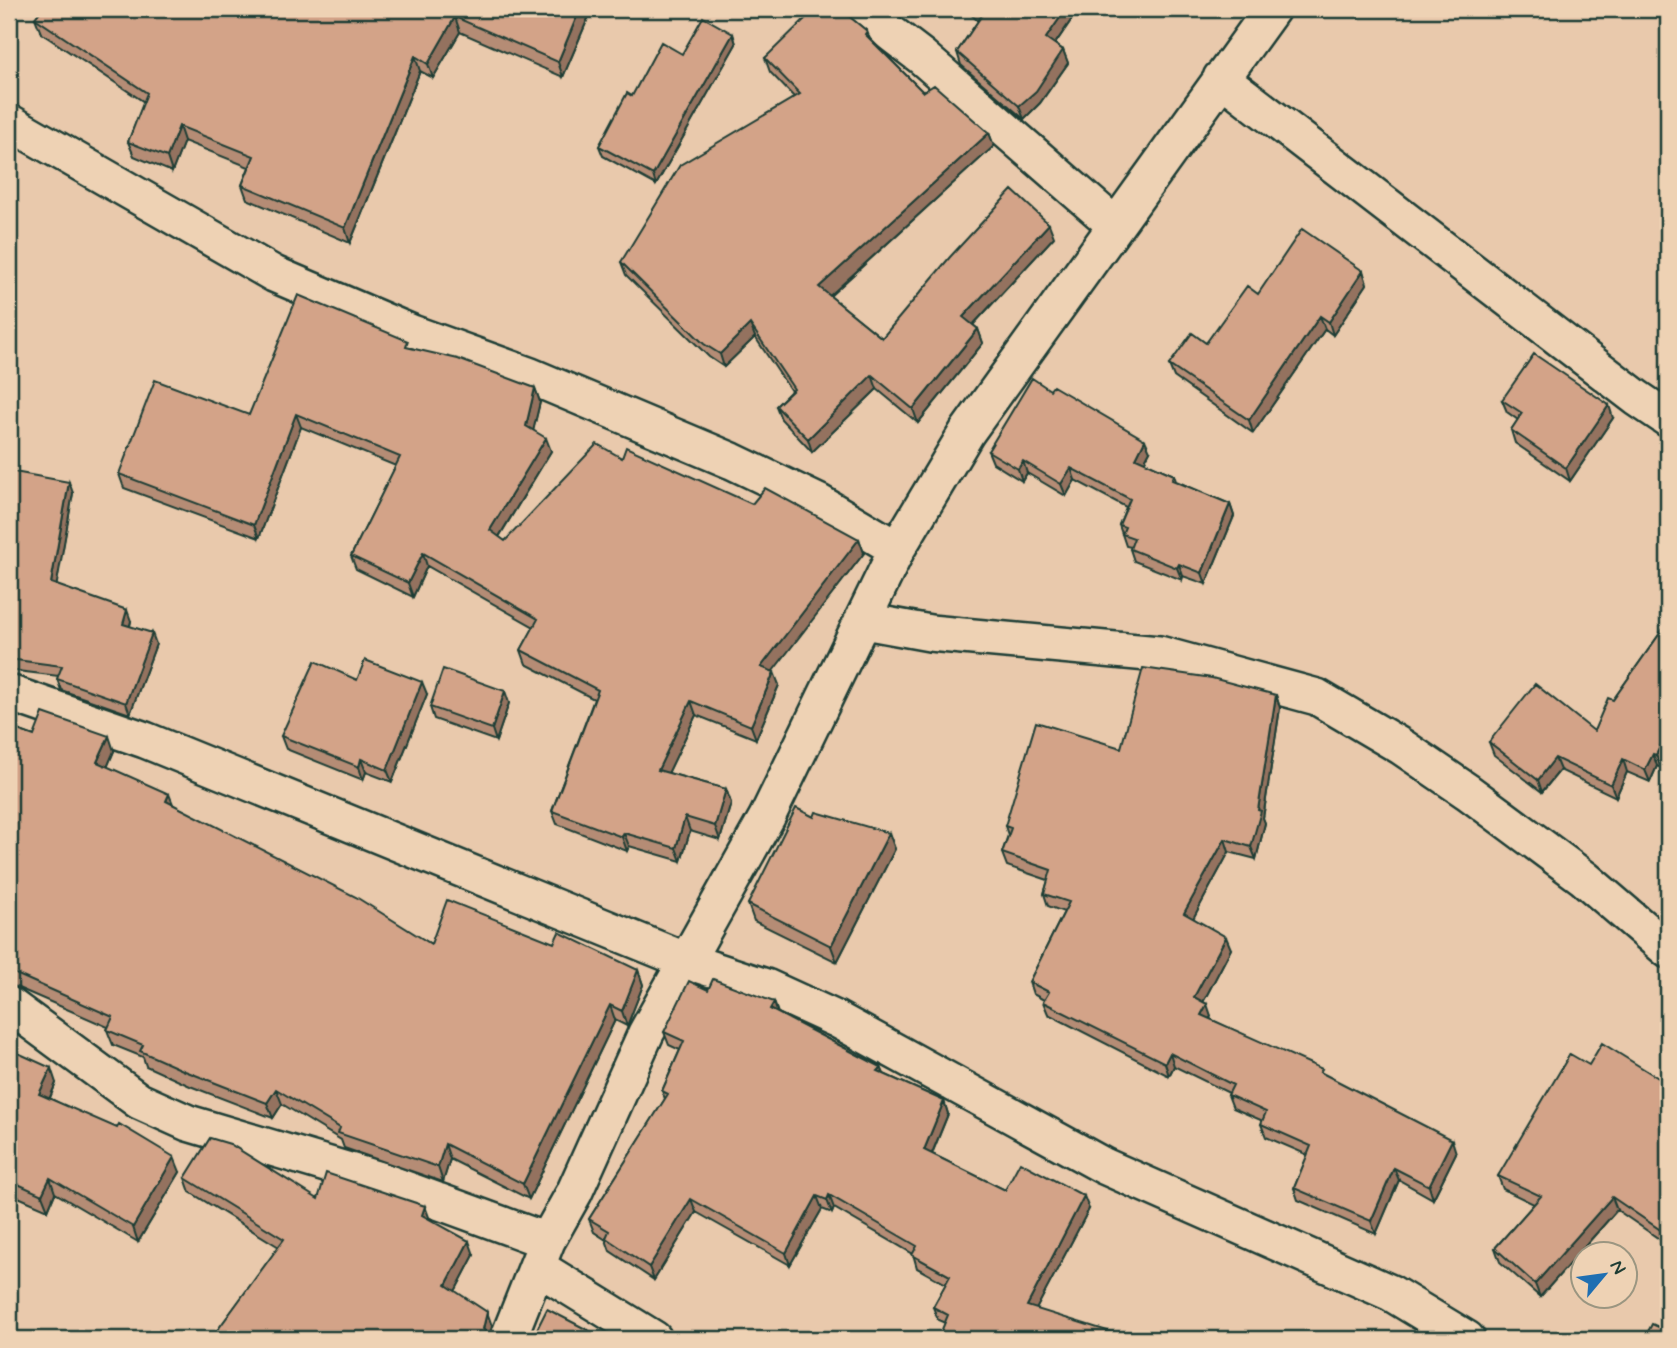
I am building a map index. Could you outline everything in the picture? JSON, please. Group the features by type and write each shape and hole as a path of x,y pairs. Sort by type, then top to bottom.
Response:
{"street":[{"path":"859,9 922,57 1115,225"},
{"path":"508,1339 543,1255 574,1193 646,1032 766,817 897,549 967,432 1272,9"},
{"path":"1221,78 1403,221 1668,419"},
{"path":"9,122 274,274 412,334 528,375 732,461 818,502 897,549"},
{"path":"864,621 930,634 1159,654 1317,697 1402,747 1468,792 1584,878 1668,950"},
{"path":"9,693 145,740 687,961 766,987 836,1019 1104,1166 1391,1293 1466,1339"},
{"path":"9,1005 139,1101 188,1123 383,1181 543,1255 654,1339"}],"building":[{"path":"42,9 580,9 558,62 455,17 428,64 415,56 345,228 242,185 254,156 179,126 167,157 128,142 147,93 35,18"},
{"path":"815,9 840,9 867,31 865,34 923,92 934,85 989,133 819,287 882,338 950,257 1012,190 1049,224 963,317 978,329 913,409 872,375 808,439 776,406 794,389 750,324 720,354 704,344 621,262 680,165 800,94 765,58"},
{"path":"974,9 1066,9 1046,38 1063,50 1036,91 1019,106 957,52 982,15"},
{"path":"703,17 733,34 653,175 599,146 627,93 632,96 661,42 682,54"},
{"path":"1302,229 1363,271 1329,322 1320,316 1249,420 1169,365 1192,333 1206,343 1247,286 1258,294"},
{"path":"298,295 408,341 406,347 458,359 535,388 526,426 546,438 490,530 505,541 597,444 622,458 626,447 752,504 765,488 859,539 761,667 774,672 751,726 691,701 658,770 726,789 715,826 685,817 676,848 624,833 622,837 552,811 598,690 521,650 538,619 423,553 408,583 351,556 400,457 296,414 254,525 119,474 155,380 249,415"},
{"path":"1534,354 1609,405 1566,468 1511,430 1522,413 1502,400"},
{"path":"1032,378 1050,390 1053,386 1145,440 1136,458 1174,475 1172,480 1230,504 1202,573 1179,564 1177,568 1130,549 1134,538 1122,534 1125,527 1119,525 1130,499 1071,468 1061,484 1023,461 1018,469 988,451"},
{"path":"9,471 69,482 51,583 127,610 123,624 152,633 126,703 57,679 62,666 9,659"},
{"path":"1668,622 1668,730 1645,770 1623,759 1611,785 1555,758 1538,780 1489,742 1535,684 1594,731 1608,698 1613,700"},
{"path":"365,660 422,682 387,770 361,759 359,767 281,736 315,661 357,680"},
{"path":"1143,668 1212,678 1276,695 1258,810 1261,811 1251,847 1225,839 1184,913 1226,937 1194,997 1207,1004 1201,1015 1322,1069 1320,1072 1452,1140 1429,1186 1394,1168 1371,1221 1294,1188 1311,1146 1261,1124 1266,1112 1228,1095 1233,1085 1170,1053 1165,1063 1043,1002 1049,992 1029,982 1069,902 1044,894 1051,870 1002,853 1011,828 1005,826 1036,722 1121,748"},
{"path":"443,669 505,691 492,729 430,707"},
{"path":"43,713 109,736 97,762 169,794 166,801 356,897 431,944 447,900 554,943 559,932 638,970 622,1011 610,1005 523,1184 445,1144 438,1167 338,1133 340,1128 276,1089 267,1103 185,1071 140,1051 143,1045 107,1030 113,1017 9,971 9,727 34,736"},
{"path":"796,808 814,817 816,812 889,833 831,946 748,904"},
{"path":"713,979 774,1002 770,1009 881,1067 877,1071 944,1101 924,1150 1005,1190 1020,1162 1084,1196 1027,1306 1133,1339 938,1339 948,1315 933,1307 950,1276 912,1255 917,1246 829,1195 827,1200 817,1196 786,1253 691,1199 649,1267 606,1238 609,1231 589,1219 668,1094 662,1091 684,1041 664,1032 689,981 708,990"},
{"path":"1602,1043 1668,1084 1668,1235 1612,1197 1574,1240 1568,1240 1568,1247 1535,1284 1495,1248 1541,1196 1498,1176 1570,1054 1589,1065"},
{"path":"9,1049 51,1068 39,1094 117,1128 119,1124 174,1157 133,1227 50,1178 42,1195 9,1180"},
{"path":"210,1138 230,1144 318,1199 326,1173 425,1206 422,1215 469,1241 446,1285 487,1312 483,1329 492,1339 361,1339 353,1334 349,1339 211,1339 284,1239 185,1178"},
{"path":"547,1309 605,1339 532,1339"},
{"path":"1652,1324 1665,1330 1668,1325 1668,1339 1644,1339"},
{"path":"165,1331 180,1339 160,1339"},
{"path":"521,1334 529,1339 514,1339"}]}
